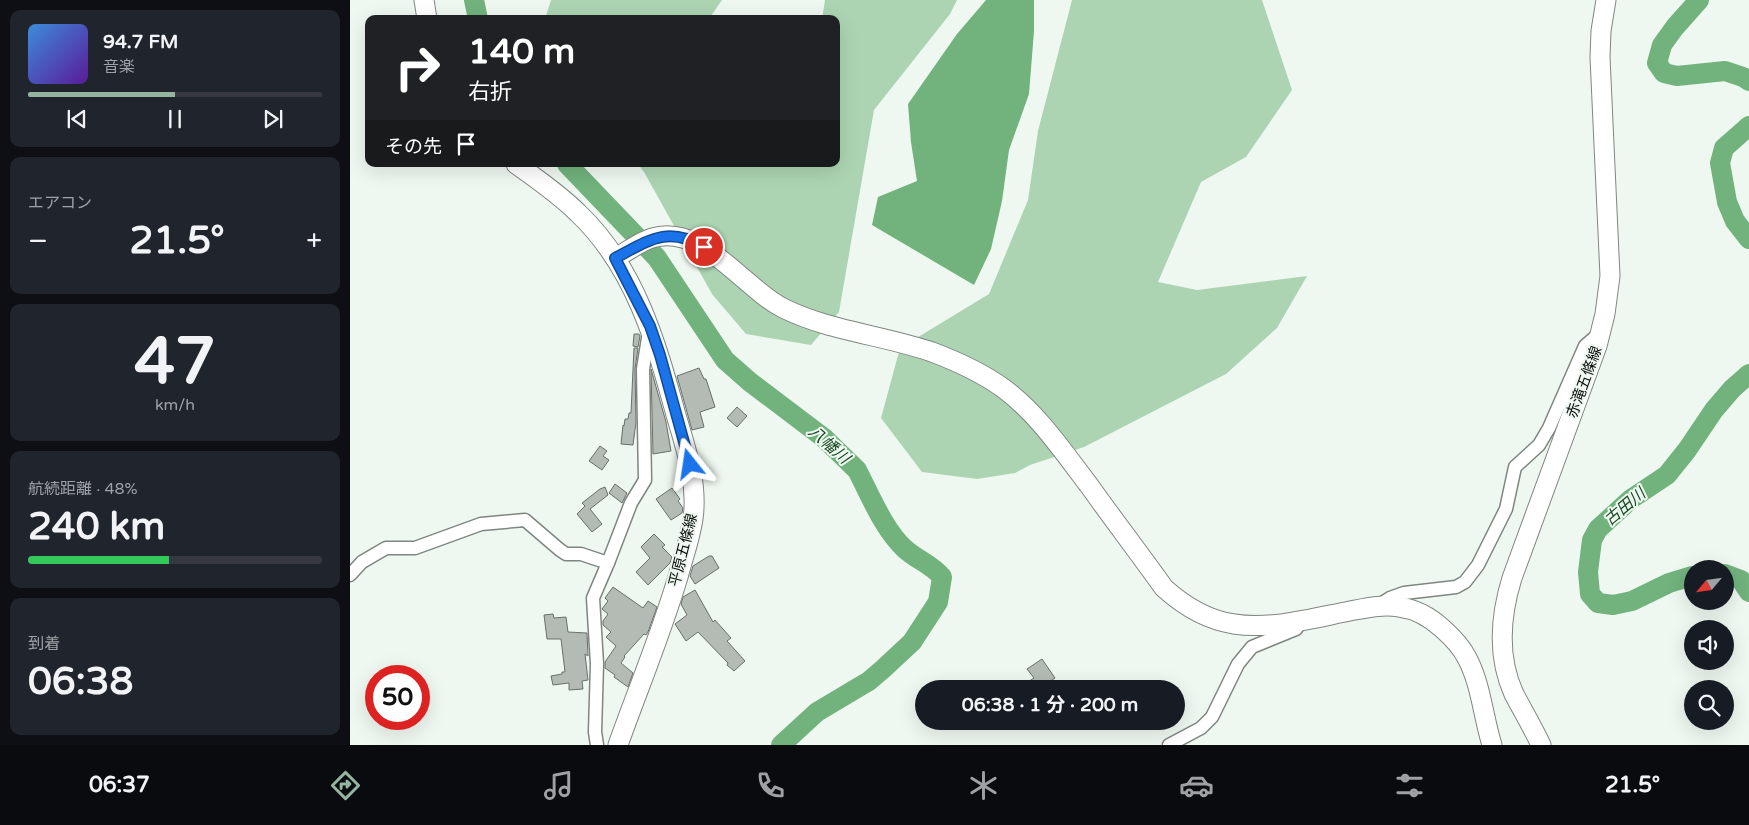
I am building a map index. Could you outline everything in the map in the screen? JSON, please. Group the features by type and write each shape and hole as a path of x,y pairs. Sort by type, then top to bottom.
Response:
{"main road":[{"path":"424,0 426,15"},
{"name":"赤滝五條線","path":"1541,745 1514,694 1505,665 1501,637 1504,609 1512,578 1601,332 1610,276 1600,56 1601,31 1606,0"},
{"name":"平原五條線","path":"520,167 561,196 580,214 615,258 650,326 660,355 693,481 694,517 690,535 663,624 618,745"},
{"path":"615,258 651,238 672,235 694,241 714,254 764,296 783,308 809,319 932,352 969,368 1002,388 1025,408 1054,438 1164,588 1198,613 1234,624 1258,626 1304,620 1377,606 1399,606 1417,611 1433,620 1453,638 1466,656 1475,674 1492,745"}],"street":[{"path":"597,745 594,732 597,664 593,598 631,503 645,480 643,369 650,326"},
{"path":"1377,606 1390,598 1404,593 1456,587 1465,582 1478,565 1506,509 1515,467 1539,445 1549,428 1584,346 1601,332"},
{"path":"350,575 362,562 386,548 415,548 481,524 525,520 566,554 581,554 608,564"},
{"path":"1169,745 1201,728 1212,717 1238,664 1252,647 1296,628 1304,620"}],"shaded area":[{"path":"551,0 722,0 712,15 546,15"},
{"path":"825,0 957,0 950,14 874,110 839,312 811,345 746,334 712,294 640,167 840,167 840,15 823,15"},
{"path":"986,0 1034,0 1034,31 1029,94 1009,150 1002,201 991,249 974,285 872,225 878,197 917,181 908,104 957,34"},
{"path":"1072,0 1262,0 1292,90 1246,157 1201,182 1158,282 1197,290 1307,276 1277,328 1226,374 1084,447 1030,465 1015,473 977,479 922,472 881,418 900,348 989,294 1028,200 1038,131"}],"building":[{"path":"634,334 639,334 640,336 638,347 633,346"},
{"path":"634,348 638,348 635,369 636,422 633,445 621,444 623,425 625,419 628,419 629,413 631,413"},
{"path":"699,368 704,379 706,379 715,407 700,412 704,427 692,430 677,376"},
{"path":"651,369 666,422 671,451 653,454"},
{"path":"737,407 747,416 737,427 727,418"},
{"path":"600,446 607,451 603,456 609,460 602,470 589,461"},
{"path":"615,484 627,493 622,503 609,493"},
{"path":"605,487 608,495 590,509 602,524 592,532 577,514 585,506 582,503"},
{"path":"672,488 680,499 678,501 683,508 682,513 671,520 656,499"},
{"path":"654,534 665,545 662,547 672,557 670,563 648,585 636,572 650,558 641,547"},
{"path":"712,556 719,568 695,584 690,576 693,566"},
{"path":"613,587 643,608 648,601 657,607 648,632 624,656 621,663 633,673 628,687 605,668 605,662 616,646 606,637 611,632 603,625 603,621 608,614 602,609 608,601 605,598"},
{"path":"695,590 713,622 715,620 731,638 727,641 745,661 734,671 698,632 686,641 675,624 687,615 681,604 683,597"},
{"path":"553,614 554,618 566,617 568,632 587,633 588,656 585,654 588,680 582,681 583,689 569,690 569,683 553,685 551,676 565,672 561,639 547,639 544,615"},
{"path":"1042,659 1055,678 1052,680 1031,680 1034,678 1027,669"}],"waterway":[{"name":"八幡川","path":"474,0 477,15"},
{"name":"古田川","path":"1699,0 1662,45 1657,63 1664,73 1677,76 1725,71 1749,81"},
{"name":"古田川","path":"1749,126 1724,148 1720,163 1727,202 1735,221 1749,239"},
{"name":"八幡川","path":"570,167 657,258 725,360 750,382 824,438 857,470 878,512 897,541 942,577 938,602 912,642 869,681 817,712 781,745"},
{"name":"古田川","path":"1684,578 1669,583 1632,601 1613,605 1598,603 1590,594 1588,572 1592,540 1598,529 1631,499 1667,475 1687,450 1714,410 1732,389 1749,374"},
{"name":"古田川","path":"1734,577 1741,580 1749,592"}],"route":[{"path":"690,464 660,355 650,326 615,258 651,238 672,235 694,241 704,247"}]}
